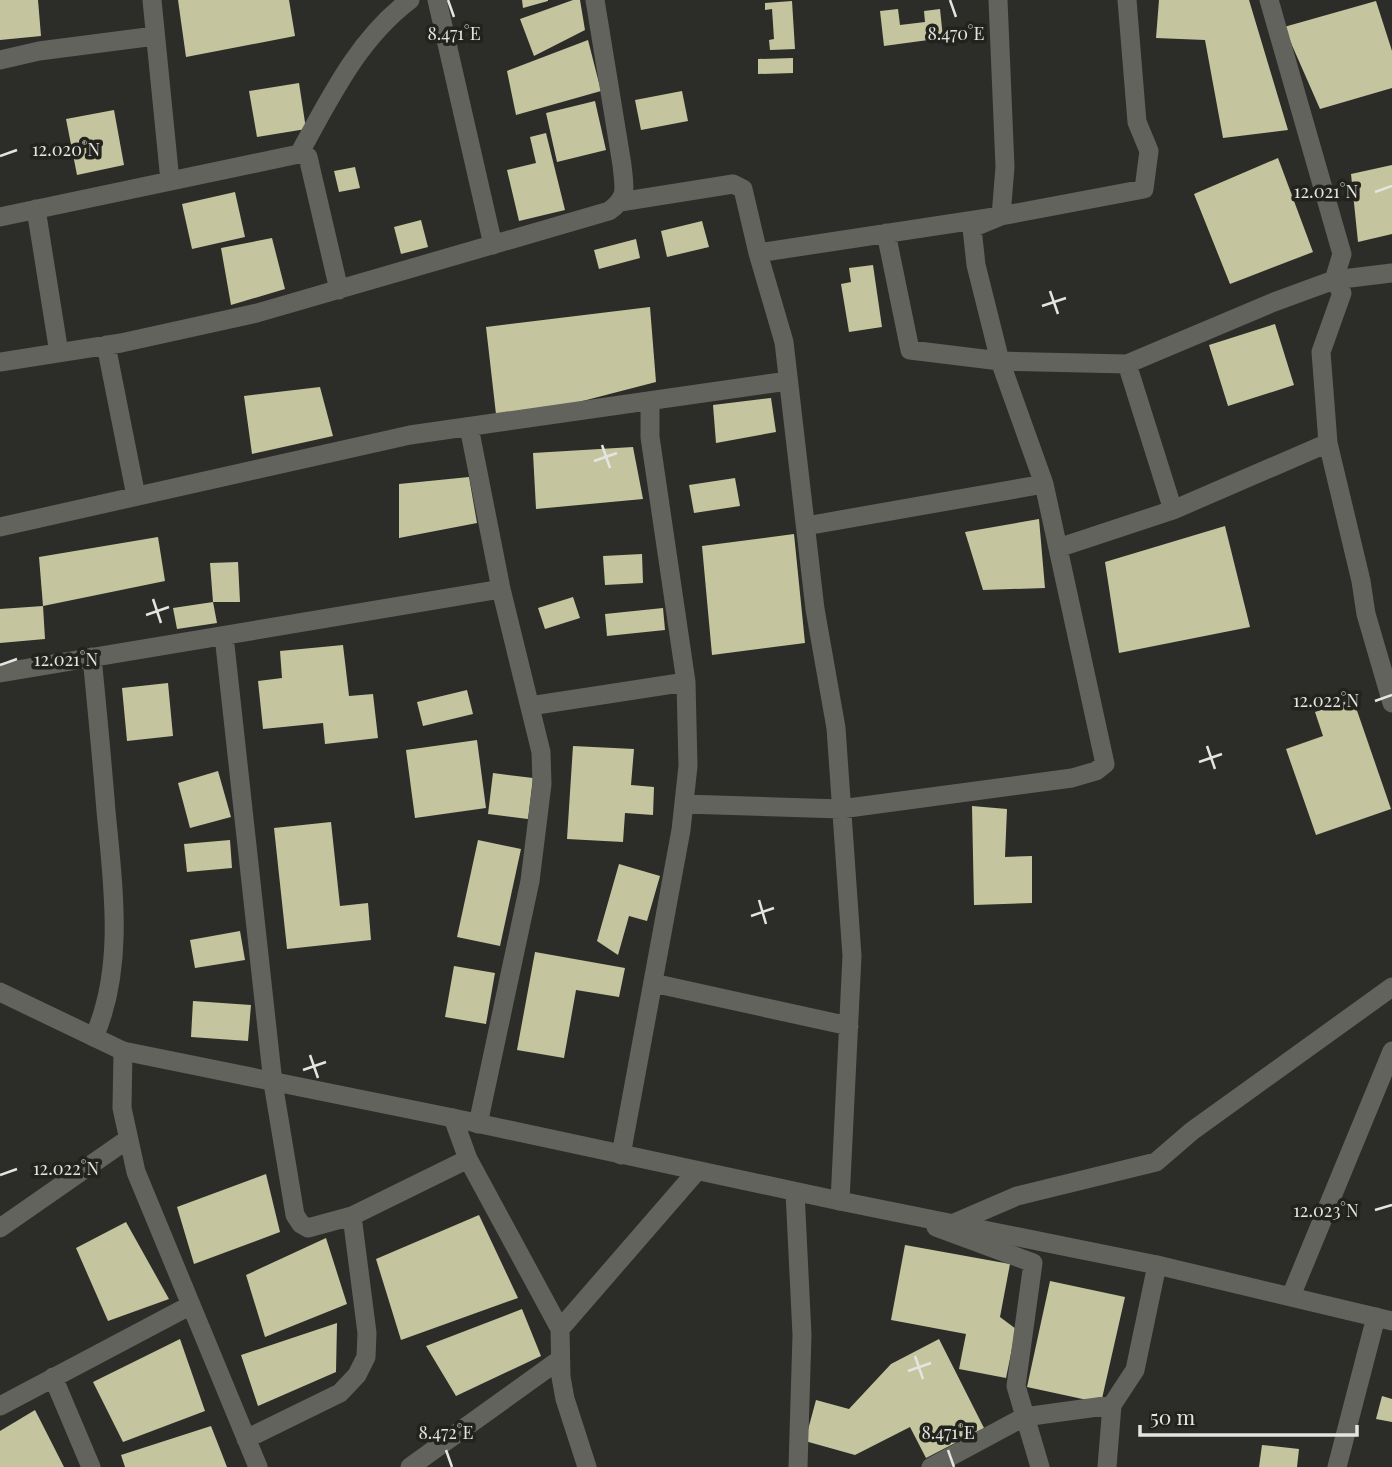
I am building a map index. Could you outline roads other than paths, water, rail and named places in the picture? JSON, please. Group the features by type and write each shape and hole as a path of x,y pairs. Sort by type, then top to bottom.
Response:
{"street":[{"path":"152,0 170,181"},
{"path":"299,154 341,75 388,16 410,0"},
{"path":"437,0 493,245"},
{"path":"0,362 106,345 257,313 609,211 620,202 625,191 594,0"},
{"path":"998,0 1006,167 1001,216"},
{"path":"758,253 1001,216 1144,189 1149,151 1137,122 1127,0"},
{"path":"1269,0 1342,254 1334,280 1342,293 1321,352 1328,443 1361,581 1366,614 1392,703"},
{"path":"0,60 39,51 155,36"},
{"path":"0,216 299,154 308,157 339,290"},
{"path":"620,202 733,184 743,189 784,342 815,609 836,728 852,956 839,1201"},
{"path":"36,209 60,353"},
{"path":"684,804 841,808 1072,778 1096,771 1105,764 1044,484 1000,361 976,265 972,228 1001,216"},
{"path":"886,233 910,350 1000,361 1126,364 1334,280 1392,273"},
{"path":"106,345 136,496"},
{"path":"1126,364 1173,510"},
{"path":"0,527 410,435 788,381"},
{"path":"621,1155 653,984 688,766 687,682 650,437 650,401"},
{"path":"469,427 501,589 541,752 542,784 531,869 478,1124"},
{"path":"1058,548 1173,510 1328,443"},
{"path":"806,526 1044,484"},
{"path":"0,673 501,589"},
{"path":"224,636 273,1083 295,1215 307,1228 352,1216 468,1159"},
{"path":"92,657 115,922 105,1013 94,1037"},
{"path":"530,706 687,682"},
{"path":"653,984 849,1026"},
{"path":"952,1224 1017,1196 1156,1162 1192,1131 1392,987"},
{"path":"0,992 123,1051 1157,1265 1384,1319 1337,1467"},
{"path":"123,1051 122,1108 136,1172 258,1467"},
{"path":"1292,1296 1392,1051"},
{"path":"453,1118 468,1159 560,1329 559,1360 565,1399 587,1467"},
{"path":"0,1228 128,1139"},
{"path":"560,1329 697,1171"},
{"path":"795,1192 803,1347 798,1467"},
{"path":"896,1213 1033,1263 1016,1386 1040,1467"},
{"path":"246,1439 340,1393 357,1375 366,1357 368,1333 352,1216"},
{"path":"1107,1467 1112,1405 1135,1370 1157,1265"},
{"path":"0,1406 191,1306"},
{"path":"410,1467 559,1360"},
{"path":"54,1377 91,1467"},
{"path":"931,1467 1024,1417 1112,1405"}]}
